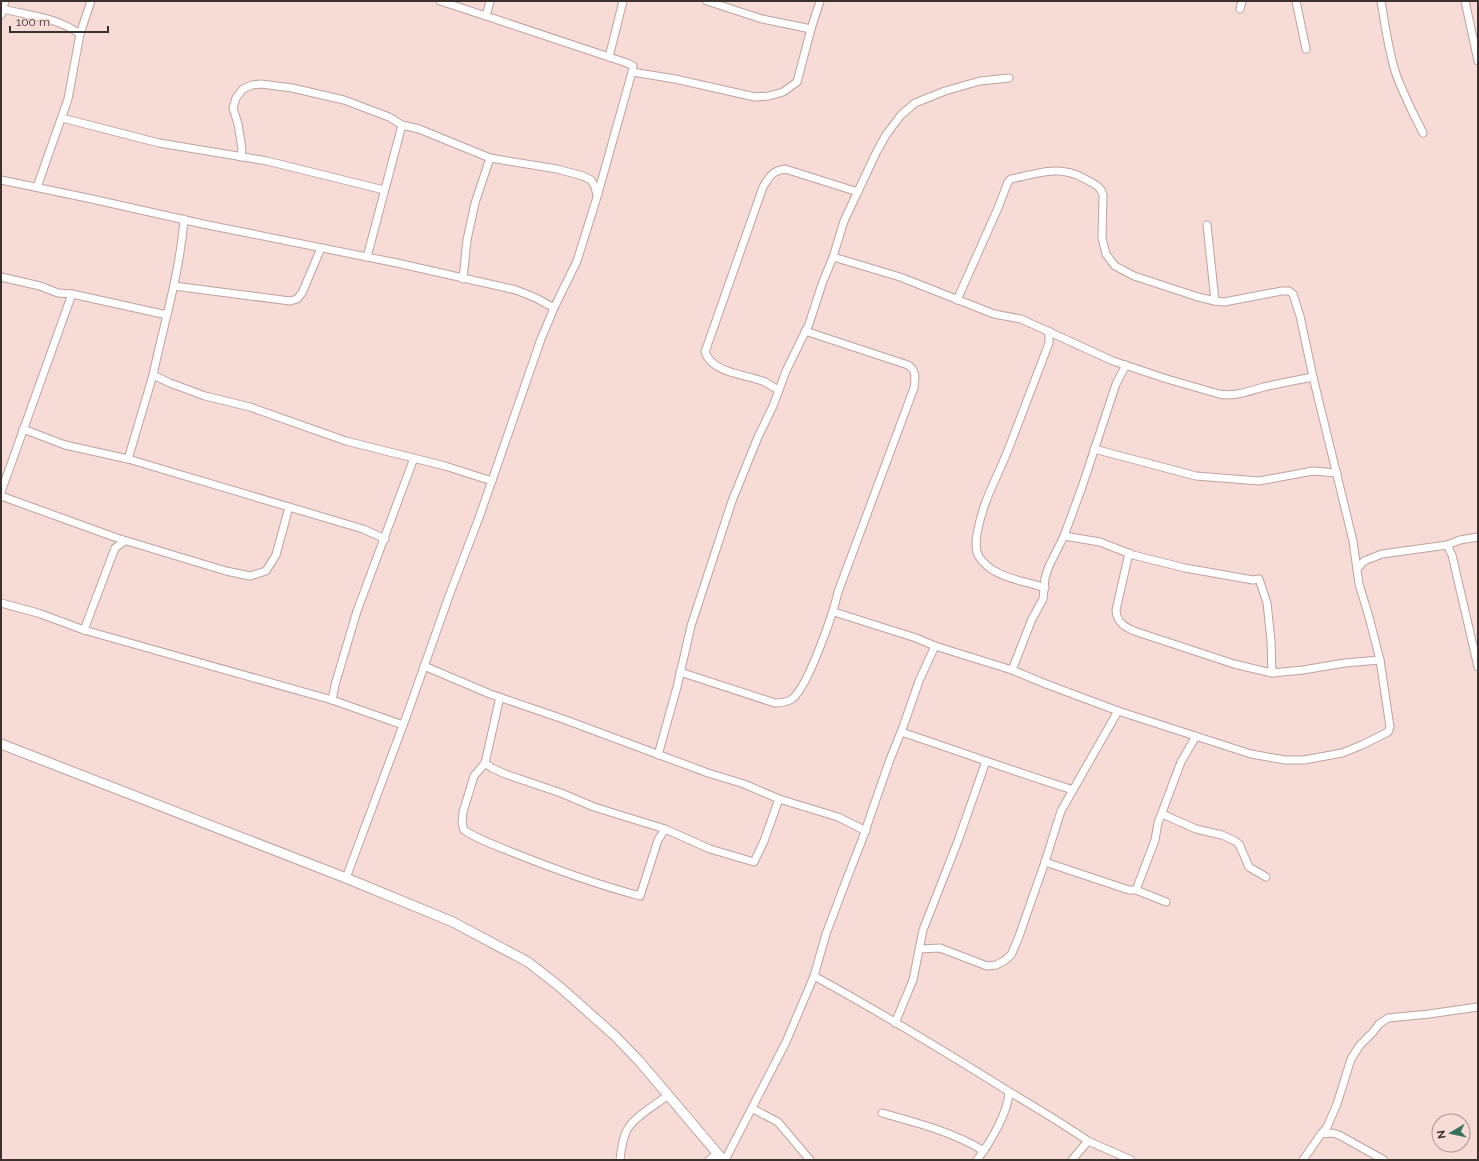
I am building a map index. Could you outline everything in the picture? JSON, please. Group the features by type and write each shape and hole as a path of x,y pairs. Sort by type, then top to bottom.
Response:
{"main road":[{"path":"1,744 346,878 453,922 528,962 560,987 615,1036 640,1062 722,1158"}],"street":[{"path":"5,1 2,12 56,21 68,26 80,34"},
{"path":"37,187 68,99 80,34 91,1"},
{"path":"346,878 492,481 541,340 554,308 577,261 597,197 633,66 440,1"},
{"path":"486,16 490,1"},
{"path":"609,57 623,1"},
{"path":"707,1 722,3 762,19 811,29"},
{"path":"632,72 675,78 755,97 769,96 783,92 797,82 820,1"},
{"path":"1240,9 1242,1"},
{"path":"1296,1 1306,49"},
{"path":"1381,1 1390,54 1407,100 1423,133"},
{"path":"1465,1 1478,61"},
{"path":"658,755 691,626 719,536 786,371 805,331 833,257 844,221 877,150 901,115 915,103 952,89 980,81 1008,78"},
{"path":"241,157 242,149 238,124 233,108 236,98 243,89 252,85 261,84 292,88 344,100 389,117 402,125 419,129 490,158 557,169 583,176 591,180 593,183 597,197"},
{"path":"62,118 159,143 267,161 384,190"},
{"path":"367,257 402,125"},
{"path":"463,279 468,235 490,158"},
{"path":"779,390 764,382 723,369 710,362 705,352 763,186 776,170 785,169 858,192"},
{"path":"834,612 1012,670 1118,711 1251,754 1285,760 1304,760 1362,746 1388,732 1390,727 1380,660 1370,618 1359,584 1353,541 1313,377 1300,316 1293,294 1289,291 1282,291 1224,302 1215,301 1134,276 1115,266 1106,254 1102,238 1103,195 1102,190 1098,185 1078,175 1065,171 1050,171 1011,179 1008,182 958,300"},
{"path":"1,180 516,290 536,298 554,308"},
{"path":"128,459 153,375 174,286 180,255 184,219"},
{"path":"1207,225 1215,301"},
{"path":"174,286 290,301 297,299 302,293 321,248"},
{"path":"833,257 900,277 994,314 1022,319 1126,365 1219,394 1227,396 1237,395 1264,387 1313,377"},
{"path":"1,278 40,286 58,293 72,294 167,314"},
{"path":"1,492 72,294"},
{"path":"680,672 775,703 783,703 792,699 802,688 834,612 838,592 914,388 915,376 913,369 908,365 805,331"},
{"path":"1045,588 998,573 985,563 979,556 976,550 976,543 981,512 1009,447 1050,343 1049,331"},
{"path":"1012,670 1032,619 1043,599 1049,566 1064,536 1116,384 1126,365"},
{"path":"153,375 205,396 250,407 346,441 445,466 492,481"},
{"path":"23,429 65,445 128,459 363,529 385,539"},
{"path":"1094,449 1196,476 1259,481 1314,471 1337,473"},
{"path":"332,700 357,611 414,458"},
{"path":"1,496 126,541 226,571 250,576 256,576 266,571 276,555 289,507"},
{"path":"110,535 115,548"},
{"path":"1064,536 1100,542 1130,553 1185,568 1253,580 1259,579 1266,603 1271,640 1272,673"},
{"path":"1357,569 1364,561 1382,554 1447,545 1460,540 1478,537"},
{"path":"84,630 115,548 126,541"},
{"path":"1447,545 1452,555 1475,641 1478,667"},
{"path":"1130,553 1116,610 1116,618 1122,625 1134,631 1200,653 1253,669 1272,673 1303,670 1345,663 1380,660"},
{"path":"1,603 38,613 84,630 332,700 403,724"},
{"path":"709,1160 722,1158 753,1109 786,1042 814,976 826,934 866,831 918,681 935,646"},
{"path":"424,666 500,697 658,755 744,784 779,799 838,817 866,831"},
{"path":"500,697 484,762 474,776 466,798 462,819 464,830 488,842 566,872 611,888 640,896 658,840 665,829"},
{"path":"920,949 940,948 987,966 996,965 1011,955 1045,862 1061,811 1118,711"},
{"path":"901,732 1073,790"},
{"path":"1136,890 1155,840 1158,823 1181,762 1196,736"},
{"path":"895,1023 913,980 923,930 958,841 986,761"},
{"path":"484,762 492,768 505,774 561,793 594,807 665,829 710,849 754,862 764,841 779,799"},
{"path":"1162,814 1196,829 1222,835 1235,841 1239,844 1249,866 1266,877"},
{"path":"1045,862 1129,890 1136,890 1166,902"},
{"path":"814,976 862,1002 968,1065 1088,1140 1131,1160"},
{"path":"1303,1160 1327,1127 1337,1104 1351,1059 1360,1045 1379,1024 1388,1018 1429,1014 1478,1006"},
{"path":"977,1160 984,1151 1008,1102 1009,1092"},
{"path":"620,1160 624,1140 630,1126 668,1095"},
{"path":"753,1109 778,1122 810,1160"},
{"path":"882,1113 946,1132 966,1140 984,1151"},
{"path":"1321,1134 1332,1133 1339,1135 1384,1160"},
{"path":"1072,1160 1088,1140"}]}
